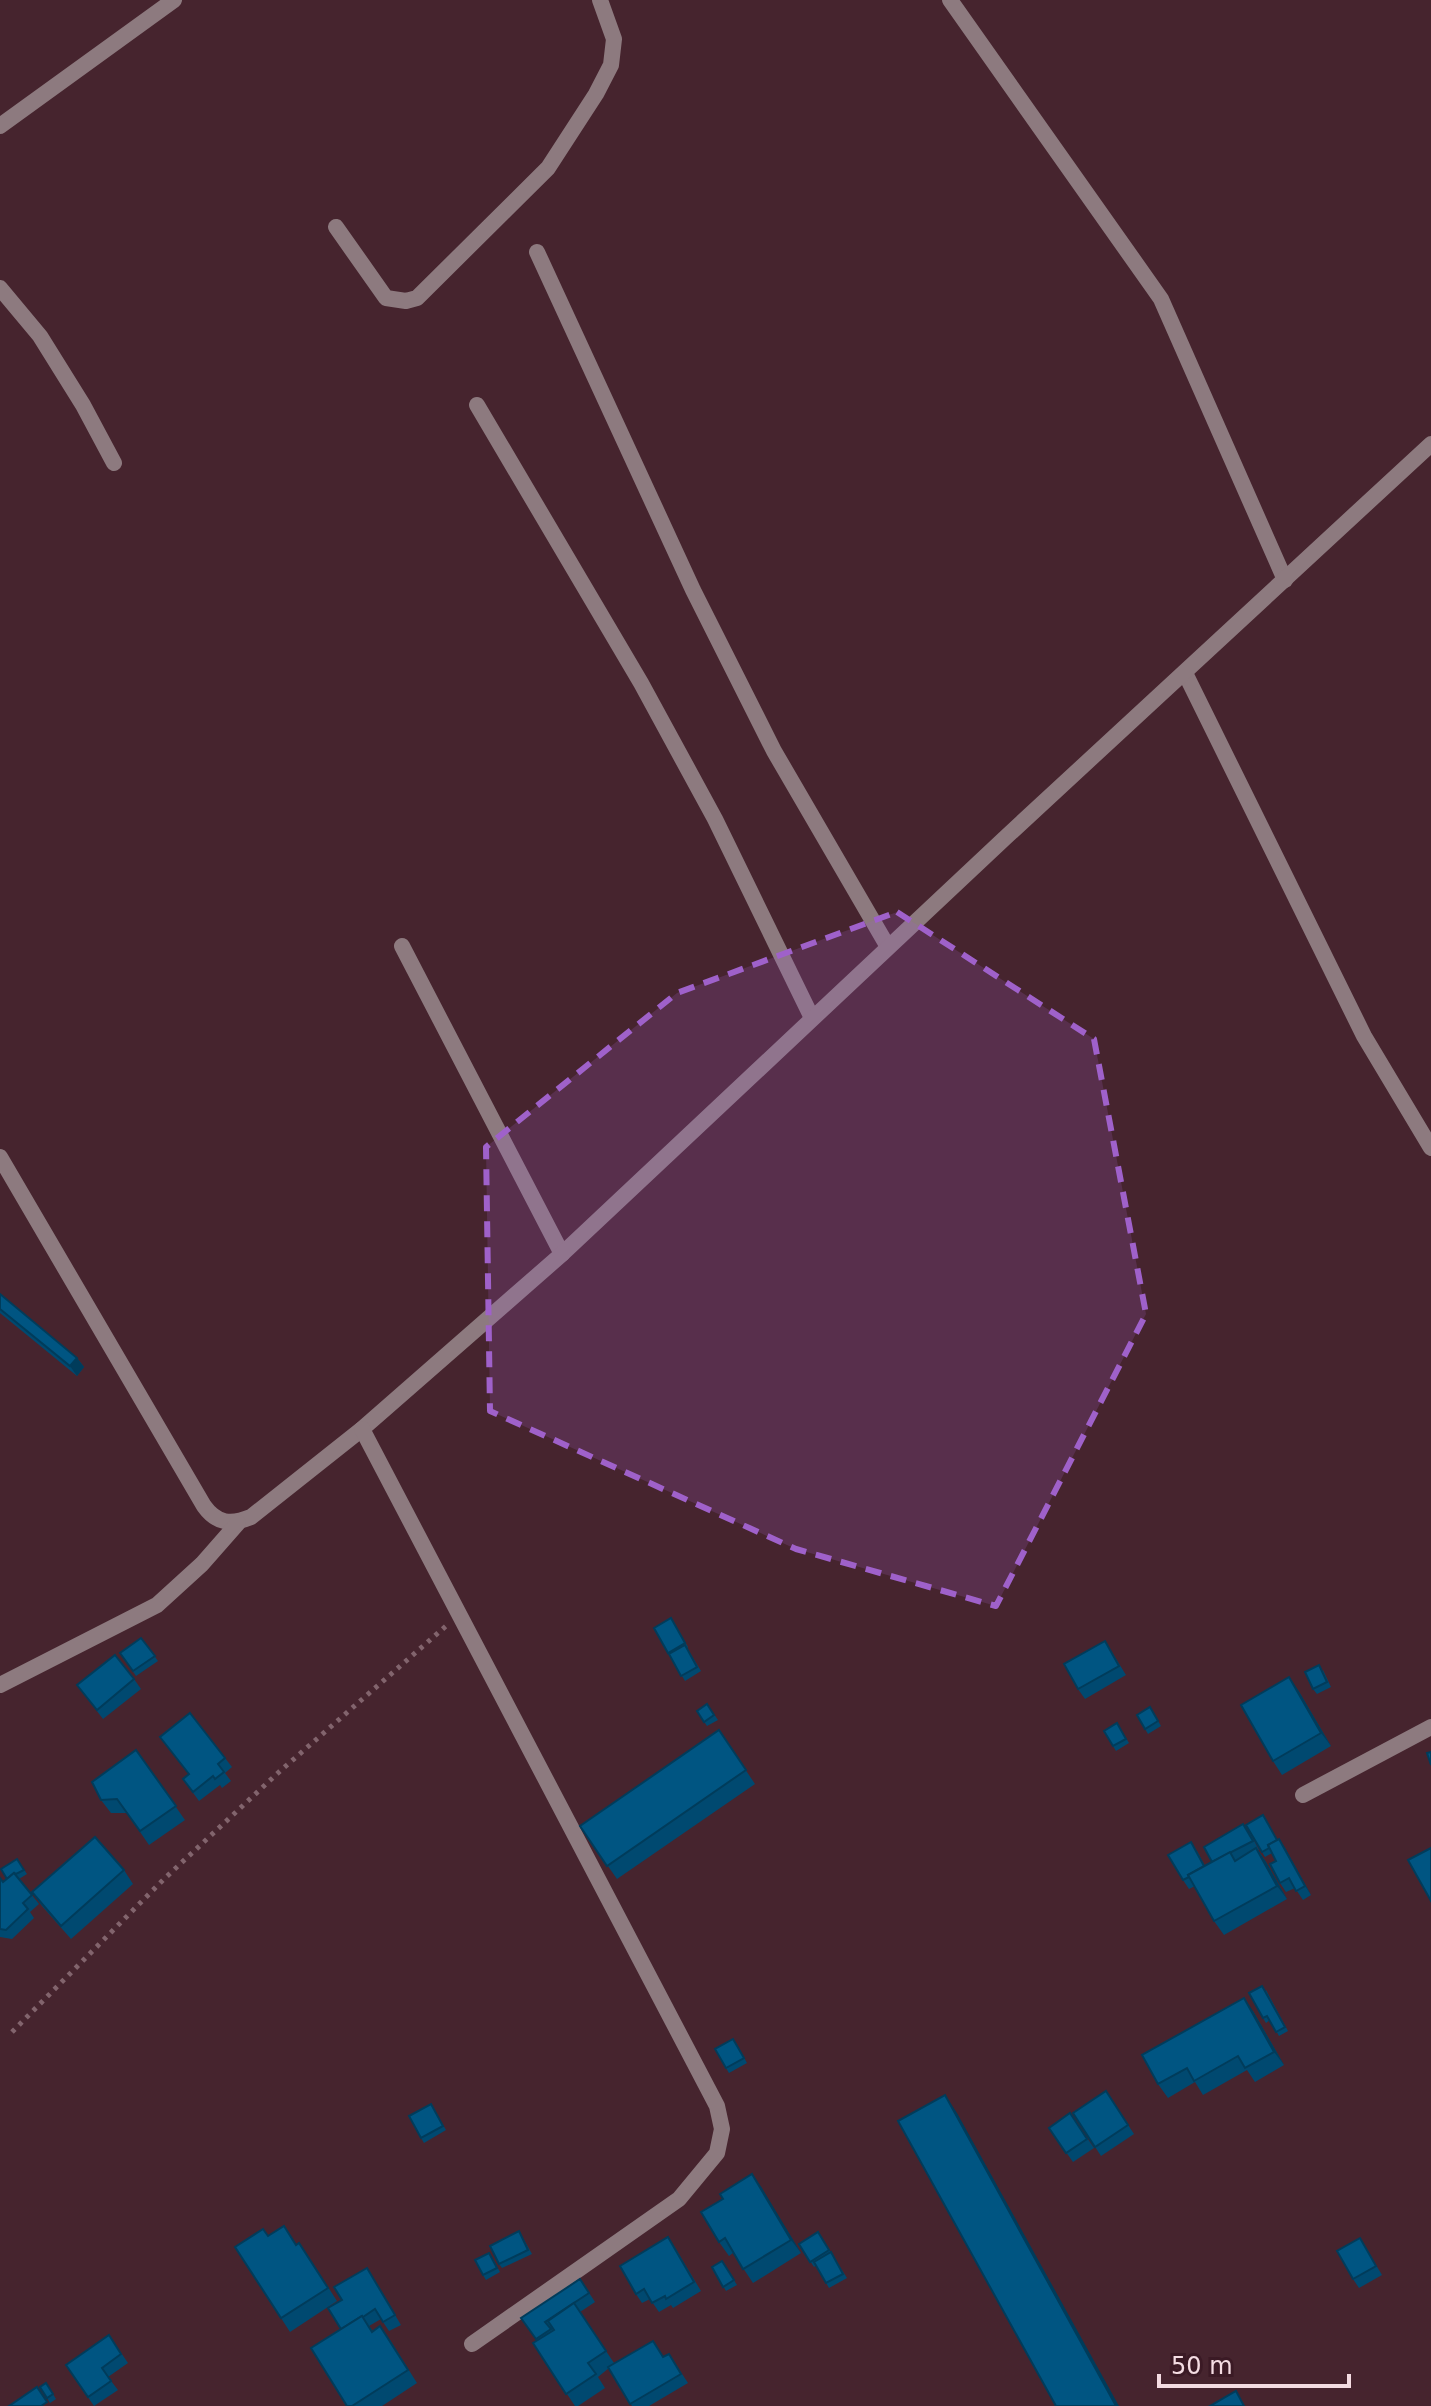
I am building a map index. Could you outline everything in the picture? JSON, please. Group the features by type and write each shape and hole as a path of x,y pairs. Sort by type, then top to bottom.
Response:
{"street":[{"path":"0,126 174,0"},
{"path":"336,227 386,298 406,301 417,298 548,168 596,94 611,65 614,39 600,0"},
{"path":"950,0 1161,299 1285,580"},
{"path":"537,252 693,590 767,737 888,947"},
{"path":"0,288 47,347 114,463"},
{"path":"477,405 656,710 715,819 812,1018"},
{"path":"0,1685 157,1605 202,1564 238,1523 251,1517 362,1429 562,1254 1431,444"},
{"path":"1185,673 1364,1036 1431,1148"},
{"path":"402,946 562,1254"},
{"path":"0,1157 204,1506 212,1517 238,1523"},
{"path":"362,1429 717,2106 722,2129 717,2153 679,2199 472,2344"},
{"path":"1303,1795 1431,1727"}],"path":[{"path":"12,2032 153,1890 233,1815 458,1615"}],"highlighted area":[{"path":"897,912 1094,1039 1146,1314 996,1606 796,1549 490,1411 486,1147 677,993"}],"building":[{"path":"0,1294 77,1358 70,1366 0,1309"},
{"path":"671,1618 685,1643 668,1653 654,1628"},
{"path":"141,1638 155,1656 133,1671 120,1653"},
{"path":"1105,1641 1119,1666 1078,1689 1064,1664"},
{"path":"685,1645 697,1667 681,1676 669,1654"},
{"path":"115,1655 134,1679 97,1710 77,1685"},
{"path":"1319,1665 1327,1682 1313,1689 1305,1672"},
{"path":"1289,1677 1321,1733 1273,1761 1241,1705"},
{"path":"707,1704 714,1715 704,1722 697,1711"},
{"path":"1150,1707 1158,1721 1145,1729 1137,1715"},
{"path":"190,1713 225,1758 218,1764 224,1772 215,1779 213,1776 193,1792 183,1779 189,1774 160,1737"},
{"path":"1117,1723 1126,1739 1113,1746 1104,1731"},
{"path":"719,1730 746,1770 607,1866 580,1826"},
{"path":"136,1750 176,1806 140,1831 117,1799 101,1800 92,1782"},
{"path":"1263,1815 1277,1840 1262,1852 1246,1825"},
{"path":"1243,1824 1253,1841 1212,1862 1204,1847"},
{"path":"95,1837 124,1870 61,1926 32,1892"},
{"path":"1279,1839 1305,1886 1296,1891 1289,1878 1280,1883 1270,1864 1276,1861 1268,1845"},
{"path":"1191,1842 1204,1866 1183,1880 1168,1855"},
{"path":"1256,1848 1277,1886 1214,1921 1188,1875 1230,1852 1235,1861"},
{"path":"1431,1848 1431,1901 1408,1860"},
{"path":"17,1859 24,1870 7,1879 1,1869"},
{"path":"14,1873 32,1895 23,1903 28,1909 6,1930 0,1929 0,1878 3,1882"},
{"path":"1262,1986 1285,2027 1276,2032 1267,2016 1263,2018 1249,1993"},
{"path":"1244,1998 1274,2052 1245,2068 1238,2056 1194,2081 1187,2068 1158,2084 1142,2055"},
{"path":"733,2039 744,2058 726,2068 715,2049"},
{"path":"1106,2091 1128,2125 1095,2147 1073,2113"},
{"path":"945,2095 1116,2406 1056,2406 898,2121"},
{"path":"431,2104 443,2126 421,2138 409,2116"},
{"path":"1070,2113 1087,2139 1066,2153 1049,2128"},
{"path":"752,2174 791,2240 743,2269 725,2238 719,2242 701,2212 723,2199 720,2194"},
{"path":"284,2226 328,2288 281,2318 235,2247 263,2229 268,2236"},
{"path":"519,2231 528,2250 499,2264 490,2246"},
{"path":"818,2232 829,2250 810,2262 799,2244"},
{"path":"668,2237 694,2282 666,2299 665,2296 652,2303 644,2289 636,2294 620,2266"},
{"path":"1360,2238 1376,2266 1353,2279 1337,2251"},
{"path":"831,2252 843,2274 826,2283 814,2262"},
{"path":"489,2253 497,2268 483,2275 475,2260"},
{"path":"722,2261 734,2280 723,2287 712,2267"},
{"path":"367,2268 395,2315 383,2322 375,2309 341,2329 328,2308 342,2300 334,2287"},
{"path":"580,2279 589,2293 545,2322 551,2329 536,2339 521,2318"},
{"path":"574,2303 606,2351 588,2363 596,2374 566,2394 533,2343 554,2330 548,2321"},
{"path":"362,2316 372,2332 380,2326 408,2370 352,2406 347,2406 311,2348"},
{"path":"109,2335 121,2354 102,2368 111,2381 88,2397 66,2365"},
{"path":"653,2341 663,2357 669,2354 681,2374 630,2404 608,2367"},
{"path":"46,2383 53,2394 47,2398 40,2387"},
{"path":"37,2387 47,2402 41,2406 9,2406"},
{"path":"1236,2391 1244,2406 1210,2406"}]}
